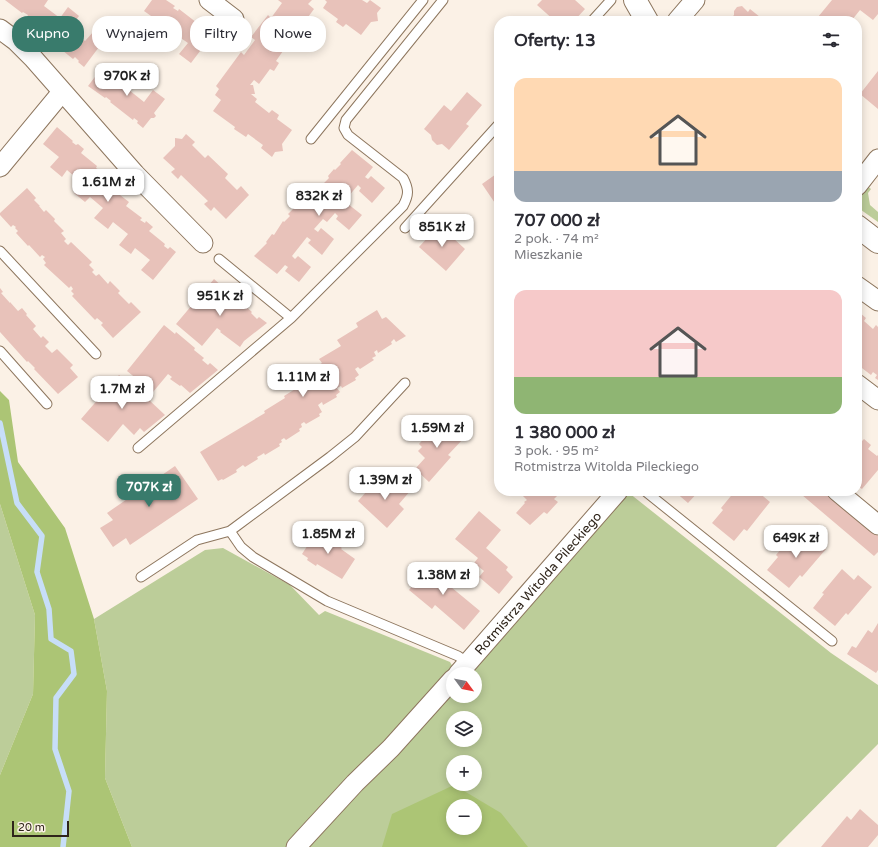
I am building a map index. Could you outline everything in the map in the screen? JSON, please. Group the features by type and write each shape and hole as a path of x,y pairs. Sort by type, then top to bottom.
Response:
{"street":[{"path":"209,0 231,16"},
{"path":"635,0 644,16"},
{"path":"681,16 695,0"},
{"path":"0,29 16,41 135,174 203,243"},
{"path":"0,167 62,92"},
{"path":"862,180 878,159"},
{"path":"862,230 878,242"},
{"path":"862,290 878,301"},
{"path":"862,388 878,400"},
{"name":"Rotmistrza Witolda Pileckiego","path":"464,667 614,496"},
{"path":"843,496 878,525"},
{"path":"296,847 355,783 392,748 446,687"}],"lane":[{"path":"311,139 423,0"},
{"path":"138,448 292,318 403,206 407,198 408,191 407,185 402,178 348,135 344,128 346,120 443,0"},
{"path":"597,16 611,0"},
{"path":"405,228 494,130"},
{"path":"0,251 96,354"},
{"path":"219,259 292,318"},
{"path":"0,351 47,404"},
{"path":"142,577 197,540 230,530 324,462 354,437 405,383"},
{"path":"651,496 832,642"},
{"path":"230,530 241,547 254,557 328,601 458,656 463,667"}],"green space":[{"path":"866,185 871,189 868,193 870,205 878,212 878,222 862,211 862,190"},
{"path":"0,391 9,400 18,462 65,528 94,619 107,691 105,778 132,847 0,847 0,775 33,694 35,615 0,504"},
{"path":"625,496 633,496 831,653 878,685 878,744 776,847 305,847 446,695 446,703 482,703 482,667 470,667 612,506"},
{"path":"0,504 35,615 33,694 0,775"},
{"path":"223,548 290,585 319,615 325,611 450,662 453,667 446,667 446,678 289,847 132,847 105,778 107,691 94,619 205,550"},
{"path":"446,789 446,791 464,791 478,799 446,799 446,835 482,835 482,802 501,813 528,847 382,847 392,814"}],"building":[{"path":"5,0 48,0 44,6 57,16 28,16 23,12 22,13"},
{"path":"152,0 166,0 175,6 173,8 178,11 179,9 190,18 190,52 199,52 191,63 179,54 188,43 182,39 182,16 151,16 144,11"},
{"path":"278,0 312,0 308,4 314,9 309,16 272,16 282,3"},
{"path":"325,0 362,0 367,3 370,0 381,8 377,13 378,21 371,22 361,35 346,24 343,27 336,22 338,19 323,8 327,2"},
{"path":"542,0 575,0 585,9 579,16 549,16 537,5"},
{"path":"832,0 878,0 878,14 873,20 860,10 855,16 819,16"},
{"path":"742,6 748,12 750,9 759,16 733,16 737,7"},
{"path":"68,7 79,16 61,16"},
{"path":"260,25 260,52 282,52 276,61 279,63 274,71 270,69 259,84 254,80 250,85 253,85 255,94 251,94 257,99 255,102 269,113 272,110 279,115 277,119 292,130 282,144 283,151 275,152 272,157 261,148 263,145 248,134 246,137 234,129 235,127 213,111 221,100 215,95 219,89 216,86 241,52 244,55 246,52 252,52 252,44 255,40 252,36"},
{"path":"92,33 92,52 95,52 84,67 75,57 73,59 64,52 84,52 84,40 85,41"},
{"path":"101,69 118,81 126,70 137,79 129,90 144,102 153,90 165,99 154,113 156,116 151,118 143,128 137,123 138,121 134,118 133,120 110,102 111,101 106,97 105,98 88,86"},
{"path":"878,71 878,109 862,96 862,91"},
{"path":"467,92 482,105 466,124 469,126 449,150 442,144 437,145 432,140 431,135 424,129 444,105 451,111"},
{"path":"57,127 73,141 72,142 76,145 78,144 84,149 81,153 97,166 96,168 107,175 102,181 129,202 126,206 142,218 140,220 145,223 146,221 153,227 149,231 165,244 164,246 168,249 170,247 176,252 153,280 141,270 150,260 135,248 131,254 119,245 128,234 113,222 108,229 94,218 103,208 90,197 85,202 74,193 82,183 67,170 62,177 50,167 59,157 43,144"},
{"path":"186,134 195,142 192,145 205,158 208,155 228,174 225,178 237,190 241,186 249,195 226,219 214,207 211,211 204,204 208,201 181,175 178,179 171,172 175,169 163,158 175,146 175,138 182,139"},
{"path":"352,150 373,167 365,177 368,179 371,176 385,188 372,203 359,191 361,188 358,185 342,204 346,207 348,204 362,215 349,230 336,219 338,216 335,213 327,222 323,219 314,229 318,232 321,228 334,239 322,255 308,243 311,240 307,237 292,256 295,259 298,256 311,267 299,282 285,271 288,267 285,265 277,274 254,256 267,243 266,242 272,234 274,235 283,221 284,222 290,216 288,214 295,207 296,208 302,201 305,204 312,197 313,198 318,191 317,190 329,178 328,176 341,164 340,163"},
{"path":"494,176 494,202 482,184"},
{"path":"27,188 36,198 34,200 44,212 46,210 64,231 61,233 66,239 64,241 68,245 71,242 92,262 89,265 94,270 92,272 96,276 99,274 108,284 110,281 120,291 118,293 129,304 131,302 141,312 113,338 101,325 103,323 97,318 95,320 72,296 74,294 71,291 73,289 71,286 69,288 44,265 46,263 43,259 45,257 42,255 40,257 29,245 28,246 16,233 18,231 15,228 16,227 13,225 11,227 0,215 0,213"},
{"path":"439,225 465,249 446,271 419,247"},
{"path":"214,279 243,302 242,303 257,319 259,317 267,323 244,341 240,347 217,328 202,346 176,324"},
{"path":"0,288 3,292 1,293 18,311 22,308 27,314 26,315 36,326 33,329 41,338 43,336 49,342 45,346 52,353 57,349 73,365 70,368 78,377 58,394 0,332"},
{"path":"377,310 382,319 386,317 406,336 396,342 394,339 391,342 392,344 378,353 377,350 374,352 376,356 372,358 374,360 360,369 358,367 355,369 359,375 355,378 356,380 342,388 341,386 337,388 340,392 336,395 337,397 323,405 322,402 318,405 322,412 319,414 320,416 306,424 304,422 301,424 302,427 299,429 300,431 286,440 284,438 281,440 282,442 279,444 280,446 265,455 264,453 257,457 258,459 245,467 243,465 236,470 237,472 223,480 218,481 200,452 265,413 264,411 285,398 284,396 305,383 301,376 322,363 319,359 341,346 337,340 358,327 356,323"},
{"path":"862,315 866,318 864,321 873,329 876,325 878,327 878,380 875,378 877,375 873,372 871,375 862,368"},
{"path":"164,325 175,334 176,332 195,348 194,350 204,358 202,360 208,365 210,363 218,370 190,393 181,385 180,386 170,379 172,377 168,374 153,392 127,371"},
{"path":"119,375 149,397 148,399 165,415 144,432 140,428 134,435 123,424 108,442 81,419"},
{"path":"442,418 464,438 448,455 451,457 429,482 415,469 425,458 418,451 422,447 419,444 427,435 427,431 430,428 433,428"},
{"path":"864,439 871,445 868,449 877,456 878,455 878,470 862,489 862,441"},
{"path":"175,466 198,499 130,545 126,538 113,547 100,528 113,520 107,513"},
{"path":"395,476 411,490 399,504 404,509 387,528 358,501 375,482 383,490"},
{"path":"523,496 557,496 554,499 558,502 547,514 544,512 530,525 516,513 527,500"},
{"path":"680,496 694,496 688,503"},
{"path":"731,496 763,496 770,502 747,531 744,529 734,541 712,523 723,510 721,508"},
{"path":"803,496 830,496 878,536 878,552 874,556"},
{"path":"479,511 501,530 486,548 508,567 506,570 513,577 499,594 479,577 484,571 474,563 478,558 455,539"},
{"path":"317,531 355,559 342,579 317,564 316,566 307,560 308,558 302,554"},
{"path":"796,531 809,542 812,537 826,549 802,577 800,575 789,588 767,570 778,557 776,555"},
{"path":"432,563 455,582 451,587 480,611 464,630 435,605 432,609 409,590 415,583 413,581 423,569 425,571"},
{"path":"842,569 854,580 858,575 872,587 848,615 846,613 835,626 813,608 824,594 822,593"},
{"path":"878,623 878,670 876,673 847,654 852,646 856,648 868,630 872,633"},
{"path":"860,809 878,825 878,835 868,847 821,847 847,816 851,820"}],"waterway":[{"path":"0,423 17,503 42,536 37,572 49,609 51,639 71,651 74,674 56,698 55,749 69,791 63,847"}]}
